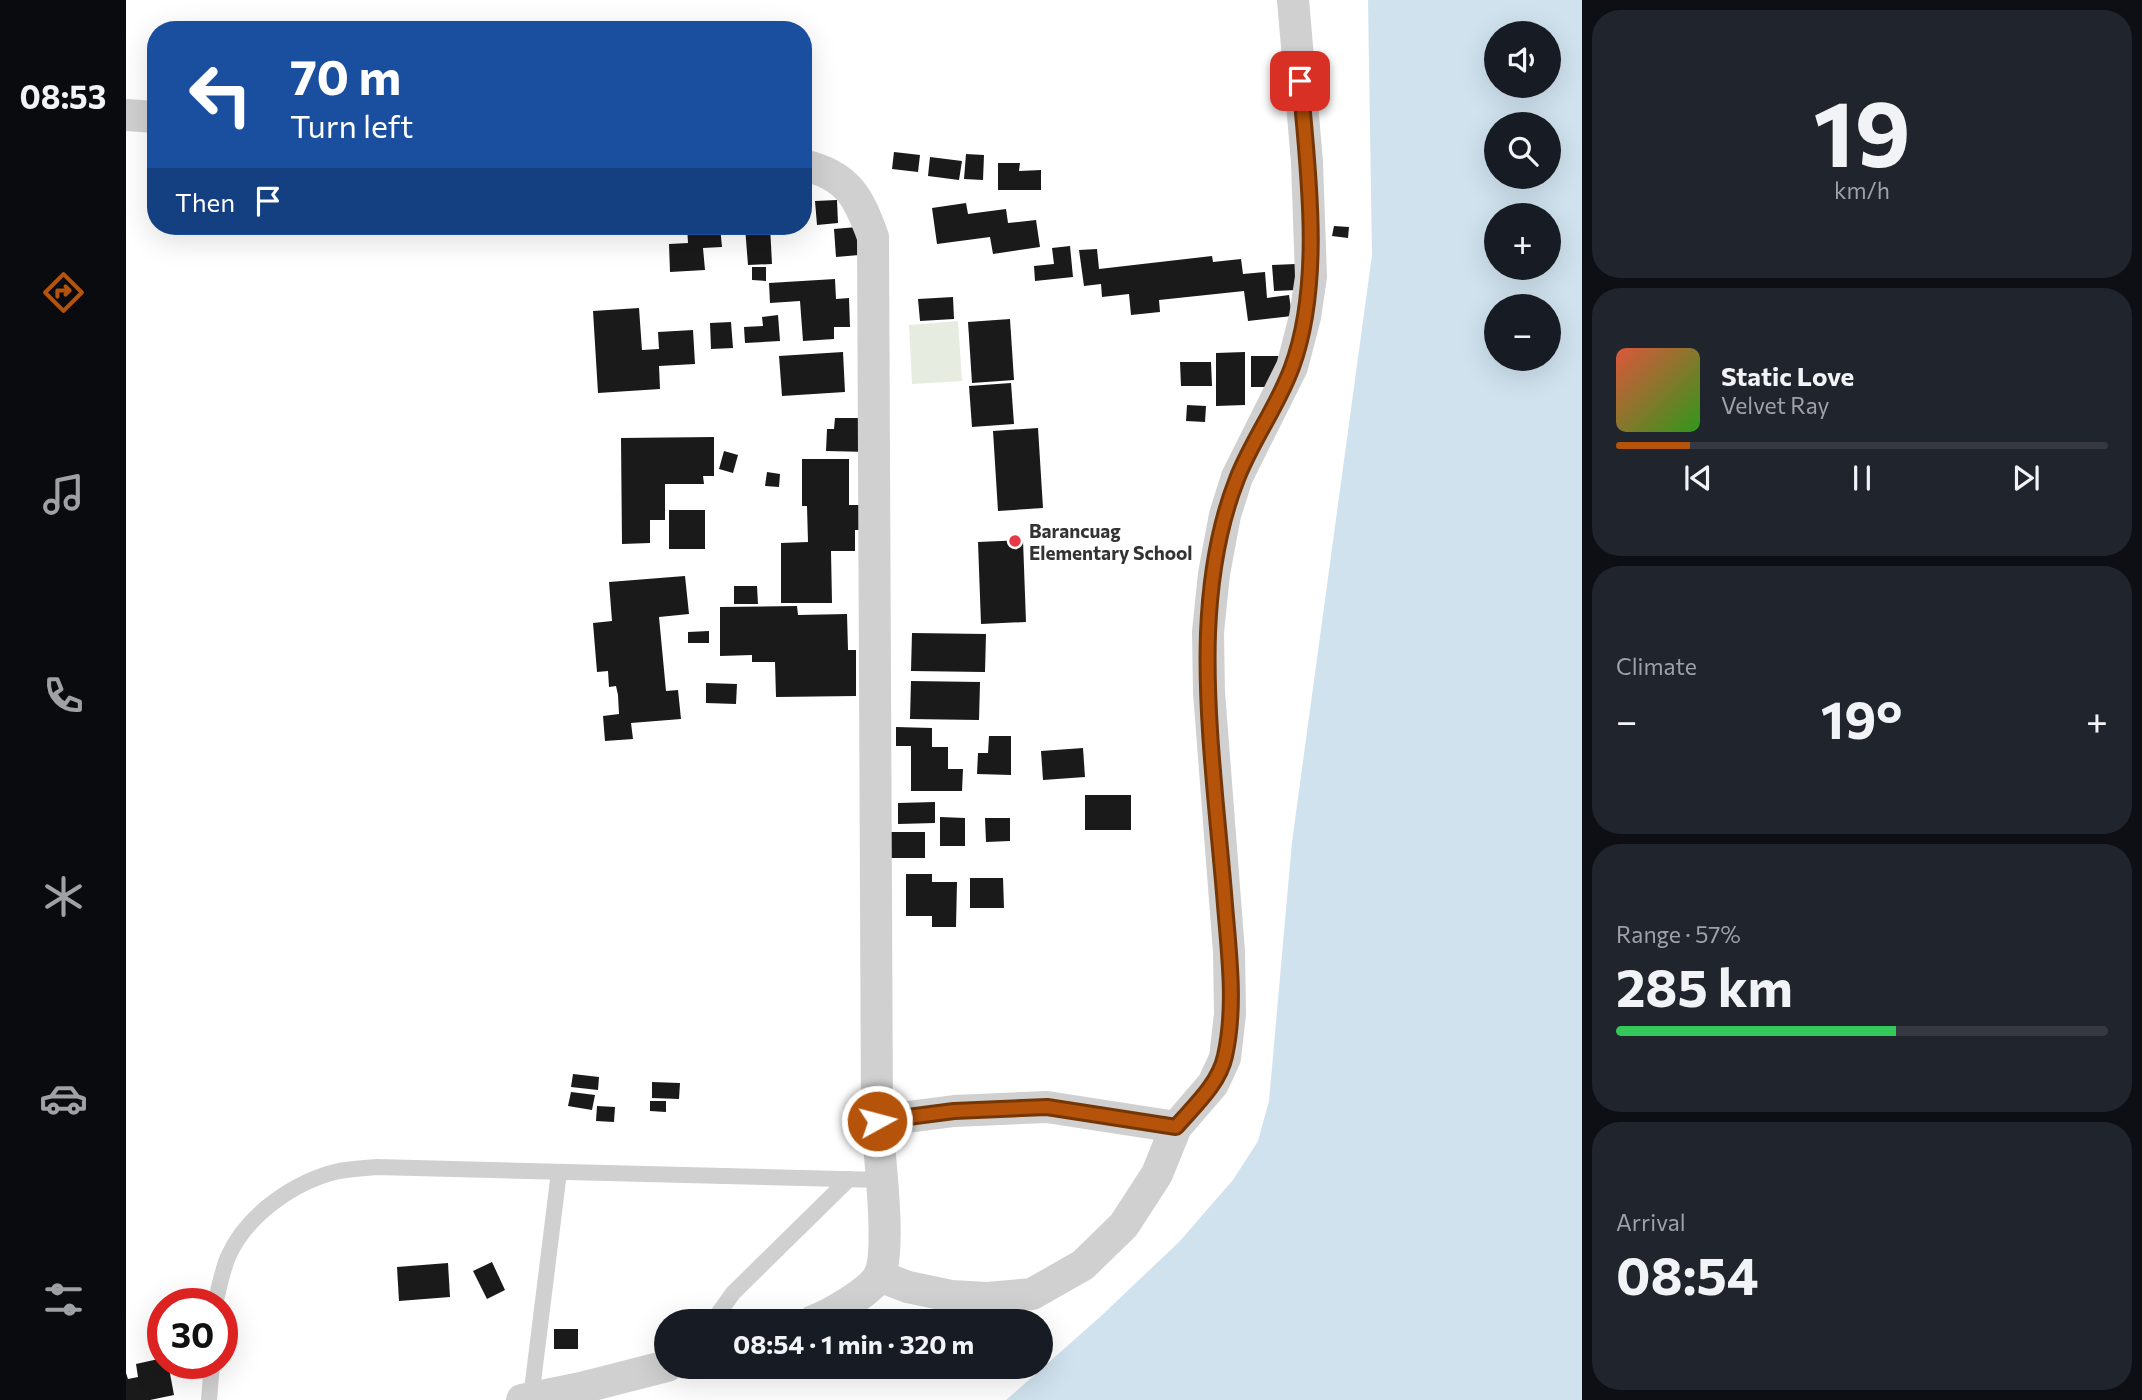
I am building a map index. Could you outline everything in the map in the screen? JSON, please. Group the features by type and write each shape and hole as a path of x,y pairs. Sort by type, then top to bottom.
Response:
{"street":[{"path":"879,1276 908,1287 951,1296 987,1298 1032,1294 1083,1265 1124,1225 1157,1174 1176,1127 1213,1084 1225,1058 1230,1014 1229,953 1209,692 1208,632 1214,575 1225,515 1237,477 1292,367 1305,317 1311,277 1307,162 1293,0"},
{"path":"126,115 147,116"},
{"path":"812,166 842,181 860,202 873,237 877,1121 885,1245 879,1276 858,1296 837,1309"},
{"path":"877,1121 954,1111 1047,1107 1176,1127"},
{"path":"527,1399 654,1369"}],"lane":[{"path":"220,1288 228,1258 243,1230 269,1206 303,1185 338,1171 377,1167 881,1180"},
{"path":"527,1399 559,1172"},
{"path":"722,1309 733,1293 849,1179"},
{"path":"209,1400 211,1379"}],"shaded area":[{"path":"958,321 962,381 912,384 909,325"}],"water":[{"path":"1368,0 1582,0 1582,1400 1006,1400 1030,1379 1053,1379 1053,1358 1179,1242 1233,1180 1258,1141 1269,1101 1292,842 1372,255"}],"building":[{"path":"894,152 920,155 918,172 892,169"},
{"path":"966,154 984,155 983,180 964,179"},
{"path":"930,157 962,161 959,180 928,176"},
{"path":"998,163 1020,163 1019,171 1041,170 1041,190 998,190"},
{"path":"837,200 838,223 817,225 815,201"},
{"path":"966,203 968,214 1006,209 1008,223 1036,220 1040,247 993,254 990,237 937,244 932,208"},
{"path":"1334,226 1349,227 1348,238 1332,236"},
{"path":"857,227 859,255 836,257 834,229"},
{"path":"688,235 721,235 722,247 703,248 705,270 670,272 669,244 688,243"},
{"path":"746,235 770,235 772,264 748,265"},
{"path":"1070,246 1073,277 1035,281 1034,266 1054,264 1052,248"},
{"path":"1097,249 1099,269 1212,256 1213,262 1241,259 1243,274 1265,272 1267,298 1289,295 1292,316 1248,321 1244,291 1159,300 1160,312 1131,315 1129,294 1102,297 1101,284 1084,286 1079,250"},
{"path":"1296,264 1297,290 1274,291 1272,265"},
{"path":"752,267 766,267 766,281 752,280"},
{"path":"835,279 836,299 849,298 850,327 834,327 834,339 803,341 800,301 770,303 769,283"},
{"path":"953,297 954,319 920,321 918,299"},
{"path":"639,308 642,350 659,349 658,332 693,330 695,364 659,366 660,389 598,393 593,311"},
{"path":"778,315 780,341 745,343 744,327 763,326 762,317"},
{"path":"1010,319 1014,380 972,383 968,322"},
{"path":"731,322 733,348 711,349 710,323"},
{"path":"843,352 845,392 782,396 779,356"},
{"path":"1245,352 1245,405 1216,406 1216,353"},
{"path":"1251,356 1280,356 1281,387 1251,387"},
{"path":"1180,362 1211,362 1212,386 1181,386"},
{"path":"1011,383 1014,424 972,427 969,386"},
{"path":"1187,405 1206,406 1205,422 1186,421"},
{"path":"835,418 869,418 869,452 826,451 827,429 834,429"},
{"path":"1038,428 1043,508 998,511 993,431"},
{"path":"714,437 714,476 703,476 704,484 665,484 665,520 650,520 650,543 622,544 621,438"},
{"path":"724,451 738,455 733,473 719,469"},
{"path":"802,459 849,459 849,505 863,505 863,530 855,530 855,551 831,551 832,603 781,603 781,543 808,542 807,506 802,506"},
{"path":"767,472 780,474 779,487 765,486"},
{"path":"669,510 705,510 705,549 669,549"},
{"path":"1023,540 1026,622 981,624 978,542"},
{"path":"685,576 689,614 659,617 666,691 678,690 681,719 631,723 633,739 605,741 603,716 619,714 618,695 616,686 609,687 608,671 597,672 593,623 612,621 609,582"},
{"path":"734,586 757,586 758,604 734,604"},
{"path":"797,606 798,615 847,614 848,650 856,650 856,696 776,697 775,662 752,662 752,655 720,656 720,607"},
{"path":"709,631 709,643 688,643 688,632"},
{"path":"912,633 986,634 985,672 911,671"},
{"path":"911,681 980,682 979,720 910,719"},
{"path":"706,683 737,684 736,704 706,703"},
{"path":"896,727 932,728 932,747 948,747 948,769 963,769 962,791 911,791 911,746 896,746"},
{"path":"989,736 1011,736 1011,775 977,774 978,753 988,753"},
{"path":"1083,748 1085,777 1043,780 1041,751"},
{"path":"1085,795 1131,795 1131,830 1085,830"},
{"path":"935,802 935,823 898,824 898,803"},
{"path":"940,817 965,818 965,846 940,846"},
{"path":"985,818 1010,818 1010,841 986,842"},
{"path":"884,832 925,832 925,858 884,858"},
{"path":"906,874 932,874 932,882 957,882 956,927 932,927 932,916 906,916"},
{"path":"970,878 1003,878 1004,908 970,908"},
{"path":"573,1074 599,1077 598,1090 571,1087"},
{"path":"652,1082 680,1083 679,1099 652,1098"},
{"path":"571,1092 595,1095 592,1110 568,1106"},
{"path":"650,1101 666,1101 666,1112 650,1111"},
{"path":"597,1106 615,1107 614,1122 596,1121"},
{"path":"492,1262 505,1290 487,1299 473,1271"},
{"path":"448,1263 450,1297 399,1301 397,1267"},
{"path":"554,1329 578,1329 578,1349 554,1349"},
{"path":"147,1362 147,1379 171,1379 174,1395 150,1400 126,1400 126,1373 128,1379 138,1377 136,1364"}],"place":[{"name":"Barancuag Elementary School","path":"1015,541"}],"route":[{"path":"877,1121 954,1111 1047,1107 1176,1127 1213,1084 1225,1058 1230,1014 1229,953 1209,692 1208,632 1214,575 1225,515 1237,477 1292,367 1305,317 1311,277 1307,162 1300,81"}]}
